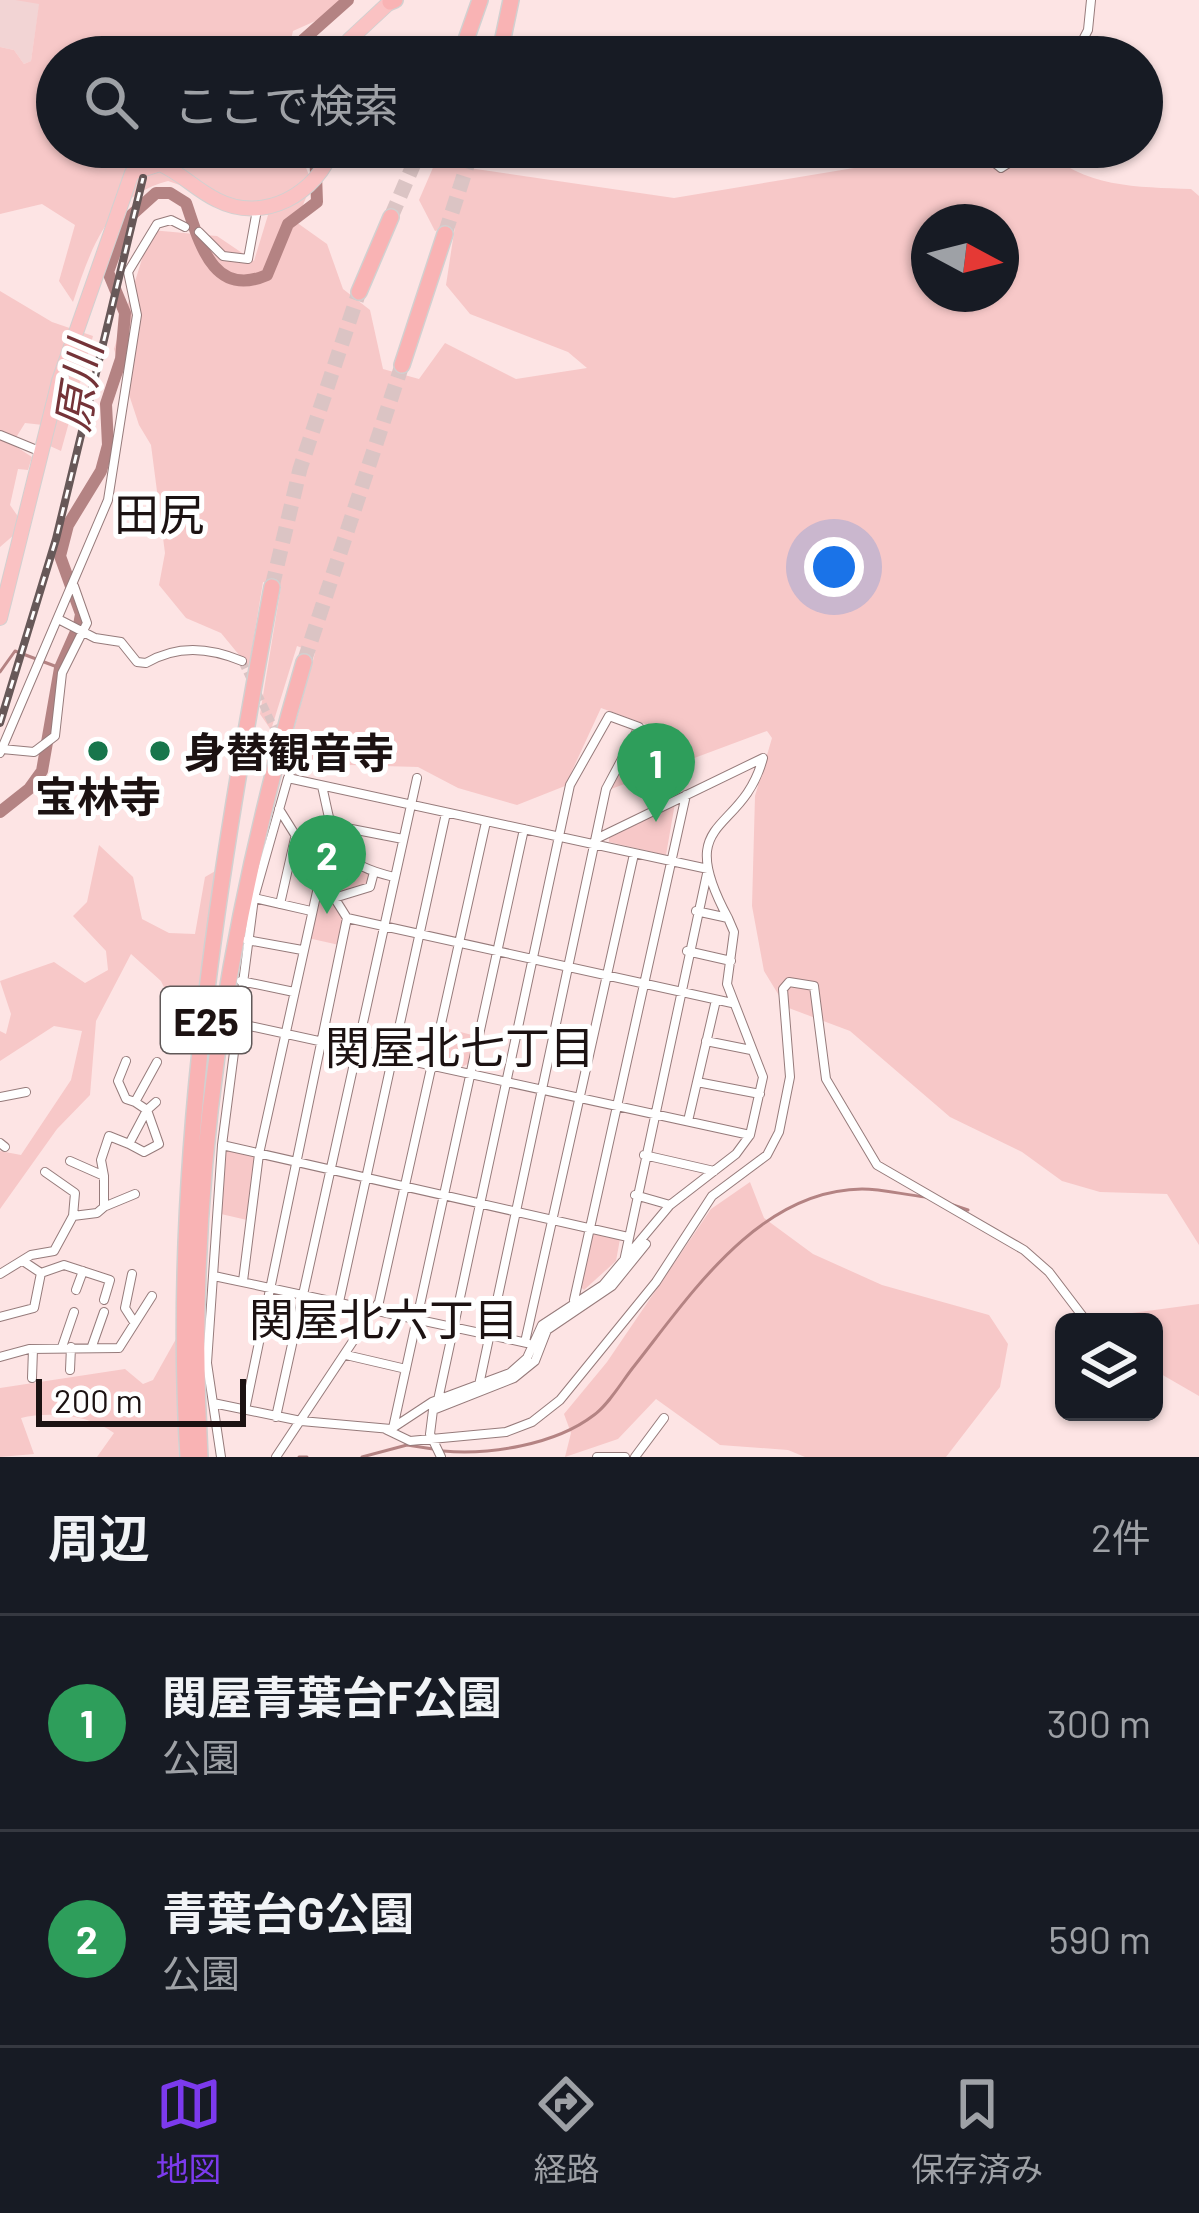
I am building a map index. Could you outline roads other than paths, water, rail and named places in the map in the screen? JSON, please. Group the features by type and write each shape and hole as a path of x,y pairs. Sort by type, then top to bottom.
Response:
{"highway":[{"path":"467,36 480,0"},
{"path":"503,36 511,0"},
{"path":"354,36 392,1"},
{"path":"0,618 78,319 132,173 141,168"},
{"path":"166,168 218,201 258,208 304,191 323,168"},
{"path":"358,292 391,217"},
{"path":"402,364 445,234"},
{"name":"E25","path":"188,1457 184,1302 194,1132 272,587"},
{"name":"E25","path":"200,1457 196,1252 208,1100 239,906 304,662"}],"street":[{"path":"1084,36 1091,0"},
{"path":"199,232 223,256 248,259 258,208"},
{"path":"74,586 87,612 62,673 56,736 34,752 1,751 108,500 122,434 137,315 128,272 157,224 171,220 185,227"},
{"path":"0,435 41,452"},
{"path":"60,620 82,632 121,642 137,662 146,663 166,651 204,650 242,662"},
{"path":"438,1400 570,785 608,716 639,727 606,790 478,1385"},
{"path":"213,1403 276,1418 389,1429 438,1400 509,1373 542,1325 603,1285 670,1204 715,1171 750,1135 763,1077 727,984 734,932 708,884 708,869 713,832 754,788 763,758 597,842"},
{"path":"221,1457 207,1363 222,1145 254,898 288,778 708,869"},
{"path":"276,1418 417,778"},
{"path":"322,786 335,847 358,868 394,878"},
{"path":"574,1300 686,795"},
{"path":"245,1410 347,919 279,809"},
{"path":"339,1302 446,813"},
{"path":"276,1457 376,1310 486,821"},
{"path":"331,825 403,839"},
{"path":"389,1429 524,829"},
{"path":"280,904 295,836"},
{"path":"530,1344 634,854"},
{"path":"622,1266 708,869"},
{"path":"334,898 370,886 374,872"},
{"path":"243,1281 260,1154 320,878"},
{"path":"254,898 311,911"},
{"path":"696,911 728,918"},
{"path":"347,919 734,1004"},
{"path":"247,940 302,950"},
{"path":"687,951 731,961"},
{"path":"241,981 294,992"},
{"path":"389,1429 397,1439 438,1449 506,1432 549,1411 656,1282 712,1196 767,1155 787,1103 789,1050 783,989 789,982 814,986 826,1079 877,1165 1024,1250 1049,1272 1080,1313"},
{"path":"688,1121 716,1000"},
{"path":"236,1023 750,1135"},
{"path":"706,1041 752,1050"},
{"path":"104,1207 101,1160 109,1136 144,1152 159,1144 147,1110 126,1099 118,1082 126,1061"},
{"path":"135,1102 157,1062"},
{"path":"697,1082 760,1094"},
{"path":"0,1097 26,1092"},
{"path":"129,1144 156,1102"},
{"path":"222,1145 628,1237"},
{"path":"644,1155 715,1171"},
{"path":"70,1161 104,1177"},
{"path":"0,1274 54,1251 73,1216 75,1193 44,1172"},
{"path":"73,1216 135,1194"},
{"path":"635,1196 670,1204"},
{"path":"438,1449 433,1410 514,1378 535,1361 547,1330 613,1286 646,1244"},
{"path":"23,1262 40,1273"},
{"path":"40,1273 64,1265 110,1280 104,1300"},
{"path":"76,1290 83,1271"},
{"path":"0,1317 34,1308 40,1273"},
{"path":"132,1274 124,1308 134,1322"},
{"path":"214,1276 530,1344"},
{"path":"0,1358 33,1349 118,1348 152,1296"},
{"path":"70,1370 67,1347 74,1312"},
{"path":"92,1346 104,1312"},
{"path":"32,1378 33,1349"},
{"path":"346,1355 406,1369"},
{"path":"635,1457 664,1418"},
{"path":"597,1457 625,1457"}],"waterway":[{"name":"原川","path":"308,36 348,0"},
{"name":"原川","path":"0,812 29,789 42,771 60,668 79,625 81,614 60,556 68,525 101,471 108,445 106,404 121,359 125,313 108,272 127,219 156,193 170,193 186,203 203,248 221,273 248,280 267,275 288,224 317,202 316,168"},
{"path":"0,672 15,651 60,668"},
{"path":"443,1451 522,1446 561,1434 594,1415 704,1278 760,1226 791,1207 825,1194 862,1189 926,1197"},
{"path":"953,1205 968,1210"},
{"path":"362,1457 407,1445 433,1449"},
{"path":"299,1457 307,1457"}],"tunnel":[{"path":"391,217 412,168"},
{"path":"445,234 466,168"},
{"path":"272,587 300,469 359,292"},
{"path":"304,662 402,365"},
{"path":"242,661 299,780"}],"railway":[{"path":"0,723 56,539 143,178"}],"place":[{"name":"宝林寺","path":"98,751"},
{"name":"身替観音寺","path":"160,751"},
{"name":"関屋青葉台F公園","path":"656,822"},
{"name":"青葉台G公園","path":"327,914"}],"district":[{"name":"田尻","path":"159,513"},
{"name":"関屋北七丁目","path":"460,1046"},
{"name":"関屋北六丁目","path":"384,1318"}]}
